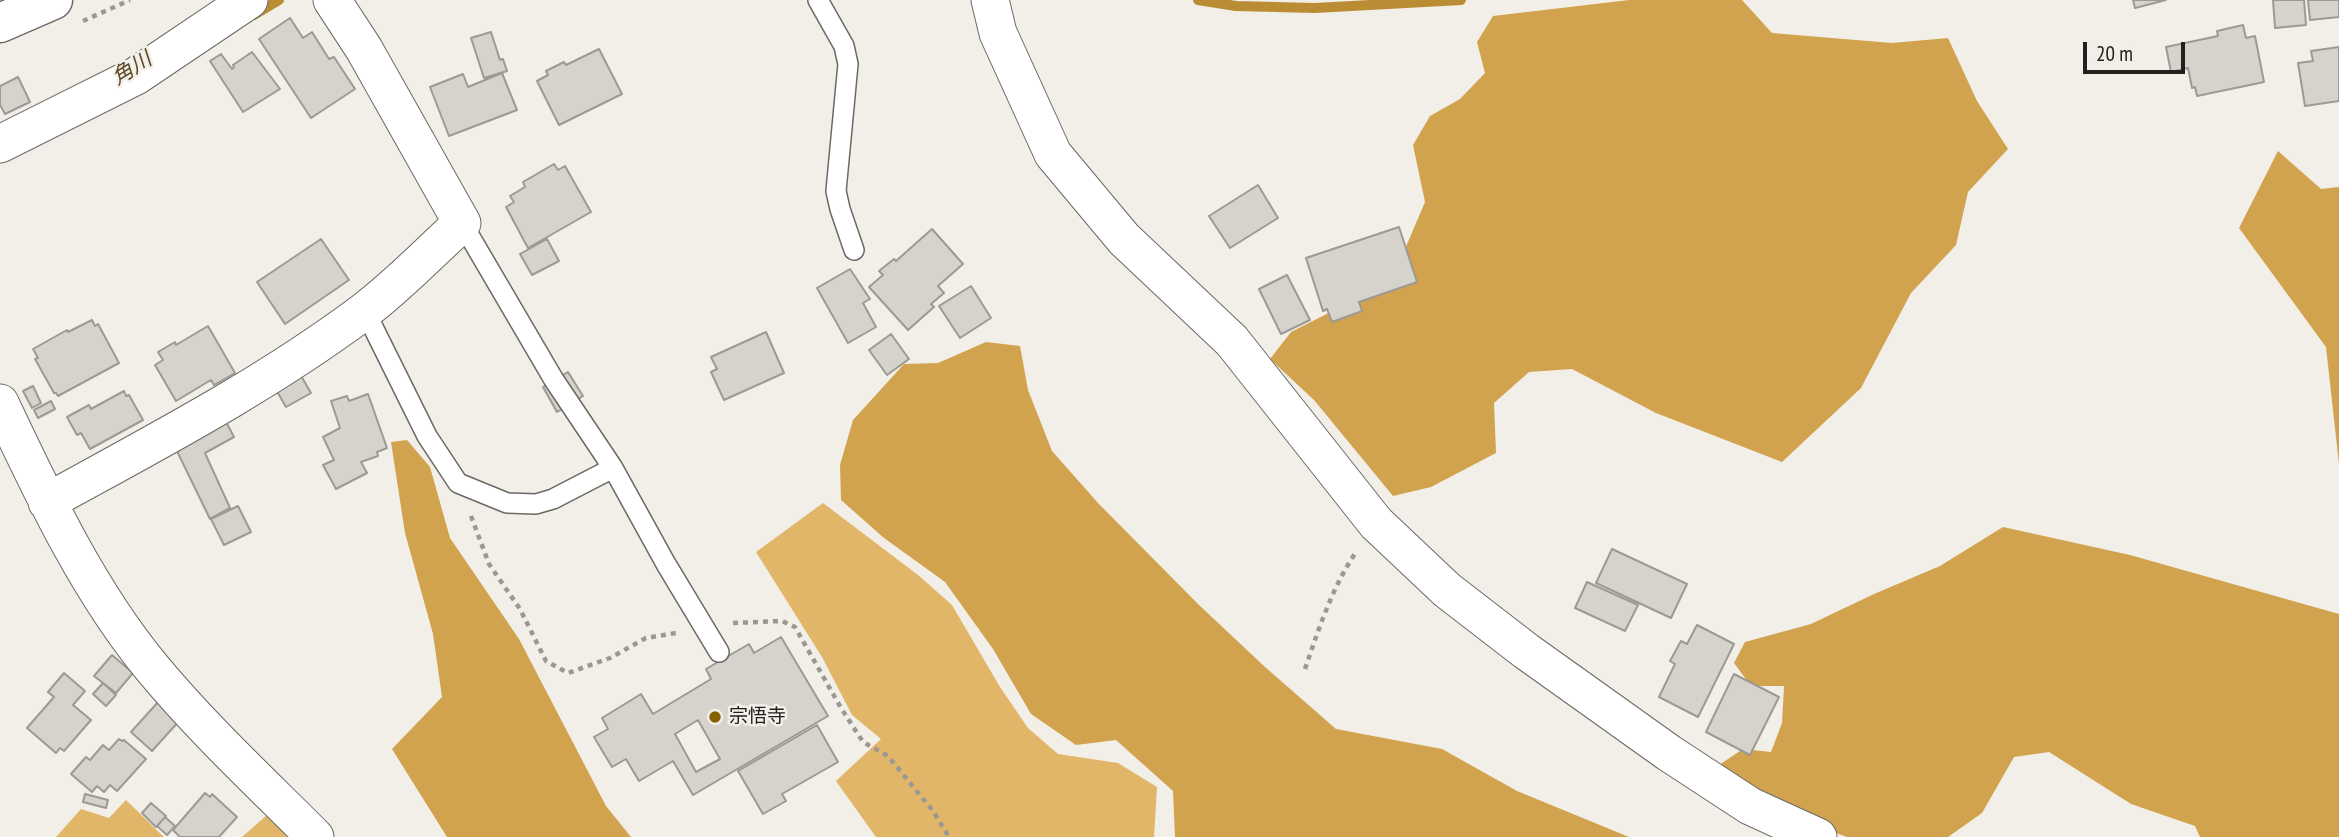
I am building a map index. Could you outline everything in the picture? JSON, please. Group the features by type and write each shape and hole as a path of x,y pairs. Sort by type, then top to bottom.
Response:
{"main road":[{"path":"0,23 52,0"}],"street":[{"path":"0,144 136,76 248,0"},
{"path":"47,502 168,436 296,359 365,311 462,223 365,48 332,0"},
{"path":"990,0 998,33 1053,154 1124,239 1232,341 1376,523 1447,590 1526,651 1669,753 1750,806 1818,837"},
{"path":"0,403 47,502 104,600 152,668 215,737 315,837"}],"lane":[{"path":"818,0 844,46 848,64 836,191 853,250"},
{"path":"462,223 554,380 613,468 719,652"},
{"path":"365,311 426,436 458,483 508,503 536,504 553,499 613,468"}],"path":[{"path":"1305,669 1339,578 1376,523"}],"shaded area":[{"path":"1629,0 1742,0 1772,33 1892,43 1948,38 1977,101 2008,149 1968,192 1956,245 1911,293 1861,388 1782,462 1656,413 1572,369 1529,372 1494,403 1496,453 1431,487 1393,496 1314,400 1270,359 1291,332 1386,284 1402,256 1425,202 1413,145 1430,116 1460,99 1485,73 1477,42 1493,16"},
{"path":"2278,151 2321,189 2339,187 2339,464 2326,347 2239,228"},
{"path":"986,342 1020,346 1028,390 1052,451 1098,503 1198,604 1336,729 1442,749 1517,791 1629,837 1175,837 1173,791 1116,740 1076,745 1031,714 993,649 945,582 884,538 841,500 840,465 853,420 904,364 938,363"},
{"path":"407,440 430,467 450,538 519,639 606,806 631,837 447,837 392,749 442,697 433,634 405,533 391,442"},
{"path":"823,503 918,575 952,605 1000,687 1028,728 1058,754 1118,763 1157,787 1154,837 876,837 836,781 881,739 852,715 822,657 756,552"},
{"path":"2003,527 2130,555 2339,614 2339,837 2200,837 2195,826 2131,804 2049,752 2014,757 1982,813 1948,837 1847,837 1787,815 1710,771 1743,749 1771,752 1782,723 1784,686 1751,686 1734,663 1745,642 1811,624 1940,566"},
{"path":"126,800 164,837 56,837 81,809 109,818"},
{"path":"267,815 288,837 242,837"}],"building":[{"path":"2133,0 2166,0 2135,8"},
{"path":"2273,0 2304,0 2306,25 2275,28"},
{"path":"2308,0 2339,0 2339,17 2310,20"},
{"path":"290,18 303,38 312,32 329,59 334,57 355,89 311,118 259,39"},
{"path":"2243,25 2246,38 2255,36 2264,82 2197,96 2195,87 2192,88 2188,68 2171,72 2166,47 2218,36 2217,31"},
{"path":"491,32 500,60 503,59 507,71 484,78 471,38"},
{"path":"2339,47 2339,101 2305,106 2298,63 2313,61 2311,51"},
{"path":"599,49 622,94 559,125 537,81 548,75 546,71 564,62 566,65"},
{"path":"252,52 280,89 243,112 210,61 221,54 232,69 233,65"},
{"path":"502,73 517,110 449,136 430,87 463,74 468,87"},
{"path":"18,77 30,102 5,114 0,105 0,86"},
{"path":"554,164 558,170 565,166 591,212 528,248 506,207 514,202 510,196 525,187 523,182"},
{"path":"1258,185 1278,218 1230,248 1209,216"},
{"path":"1399,227 1417,282 1359,302 1362,311 1332,322 1327,309 1323,311 1306,258"},
{"path":"932,229 963,264 938,286 944,293 931,304 934,307 908,330 869,287 883,275 879,271 894,259 896,261"},
{"path":"321,239 349,280 285,324 257,282"},
{"path":"547,239 559,261 532,275 520,254"},
{"path":"850,269 870,299 863,303 876,327 848,343 817,288"},
{"path":"1287,275 1310,320 1281,334 1259,289"},
{"path":"971,286 991,318 960,338 939,306"},
{"path":"92,320 95,326 98,324 119,363 58,396 35,359 38,358 33,349"},
{"path":"208,326 235,373 214,385 211,380 176,401 155,365 163,360 158,352"},
{"path":"766,332 784,373 724,400 711,372 717,369 711,357"},
{"path":"891,334 909,359 887,375 869,350"},
{"path":"568,372 583,396 557,412 543,387"},
{"path":"300,374 311,393 286,407 275,388"},
{"path":"33,386 41,403 32,408 23,391"},
{"path":"124,391 143,420 90,449 81,433 77,435 67,417 89,405 91,409"},
{"path":"368,394 387,448 377,452 378,456 361,462 367,473 336,489 323,465 334,460 323,437 340,428 331,401 347,396 349,401"},
{"path":"51,401 55,409 38,418 34,410"},
{"path":"224,418 234,437 205,453 230,508 210,519 175,447"},
{"path":"238,506 251,532 224,545 211,519"},
{"path":"1612,549 1687,584 1671,618 1596,583"},
{"path":"1587,582 1638,605 1625,631 1575,608"},
{"path":"1697,625 1734,644 1698,717 1659,697 1675,664 1670,661 1681,641 1687,644"},
{"name":"宗悟寺","path":"781,637 828,716 693,795 673,761 639,781 626,759 612,767 594,737 608,729 602,718 641,694 653,714 711,679 706,669 749,644 754,653","holes":["698,720 720,759 696,772 675,734"]},
{"path":"112,655 133,673 116,693 94,676"},
{"path":"64,673 85,691 73,705 91,720 64,751 60,748 56,753 27,728 54,697 48,692"},
{"path":"1734,674 1779,697 1750,755 1706,732"},
{"path":"103,683 116,695 106,706 93,694"},
{"path":"159,701 180,720 152,751 131,732"},
{"path":"817,725 838,762 782,794 786,801 763,814 738,771"},
{"path":"119,739 124,740 146,759 117,791 110,785 104,792 97,786 92,792 71,774 86,757 90,760 103,745 109,750"},
{"path":"205,793 210,797 212,794 237,817 219,837 180,837 173,830"},
{"path":"85,794 108,800 106,808 83,802"},
{"path":"151,803 166,816 156,827 142,813"},
{"path":"165,817 175,826 167,835 157,826"}],"waterway":[{"name":"角川","path":"254,15 279,0"},
{"name":"角川","path":"1198,0 1236,6 1315,8 1461,0"}],"place":[{"name":"宗悟寺","path":"715,717"}]}
